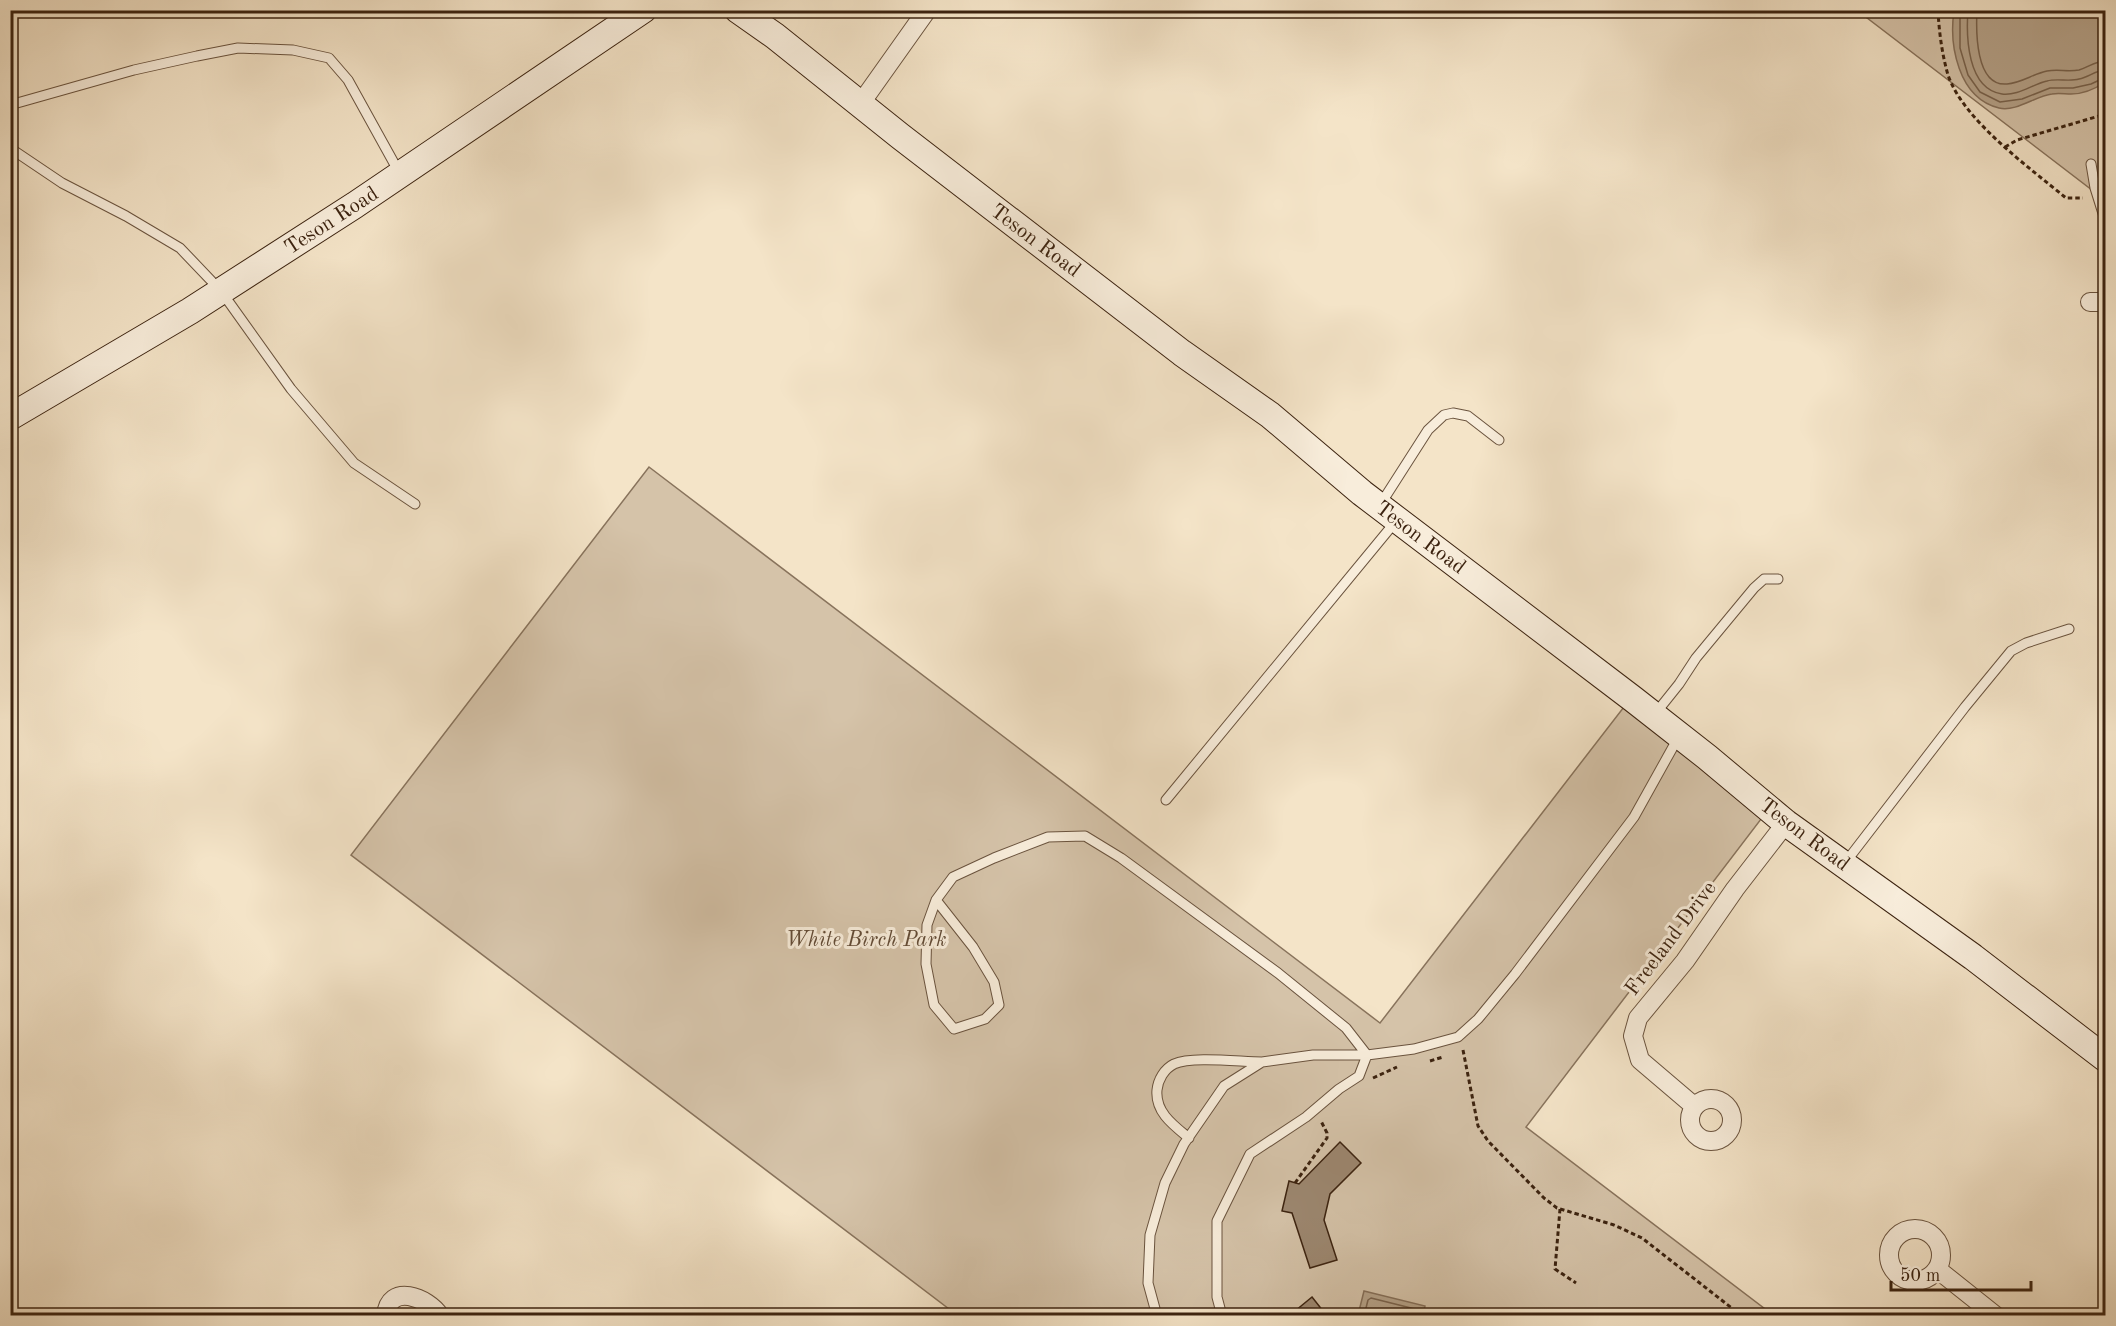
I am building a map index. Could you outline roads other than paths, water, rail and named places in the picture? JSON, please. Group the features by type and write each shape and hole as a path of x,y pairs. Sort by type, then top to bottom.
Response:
{"street":[{"name":"Teson Road","path":"10,417 190,311 400,174 643,10"},
{"name":"Teson Road","path":"738,10 775,36 900,136 1173,345 1270,415 1389,512 1654,716 1786,823 1973,957 2106,1059"},
{"path":"861,103 927,10"},
{"name":"Freeland Drive","path":"1694,1106 1640,1060 1633,1036 1638,1018 1685,961 1735,889 1786,823"},
{"path":"1937,1269 1996,1316"},
{"path":"386,1316 390,1303 405,1295 413,1295 433,1307 440,1316"}],"lane":[{"path":"10,105 134,70 238,48 293,50 329,58 348,80 400,174"},
{"path":"10,148 62,183 126,216 180,248 220,291 291,390 354,463 415,504"},
{"path":"2091,164 2097,197 2106,223"},
{"path":"1166,800 1389,512 1428,430 1444,415 1453,413 1468,416 1499,440"},
{"path":"1654,716 1696,658 1754,588 1764,579 1778,579"},
{"path":"1844,864 2011,651 2026,643 2069,629"},
{"path":"1189,1138 1169,1121 1156,1102 1158,1084 1164,1072 1175,1064 1196,1060 1263,1062 1312,1054 1366,1055 1414,1049 1458,1037 1478,1019 1515,974 1634,817 1679,736"},
{"path":"936,900 973,947 994,982 999,1005 985,1019 954,1029 934,1005 926,964 927,925 936,900 953,877 994,858 1048,837 1086,836 1120,858 1278,973 1346,1028 1366,1055"},
{"path":"1222,1316 1217,1297 1216,1221 1250,1154 1306,1117 1339,1089 1359,1076 1366,1055"},
{"path":"1157,1316 1148,1283 1150,1235 1166,1183 1189,1138 1224,1086 1263,1062"}],"water":[{"path":"1954,11 2105,11 2105,82 2085,92 2046,95 2006,109 1985,102 1965,82 1959,68 1953,39"},
{"path":"1364,1291 1425,1306 1423,1315 1358,1315"}],"park label":[{"name":"White Birch Park","path":"866,939"}]}
